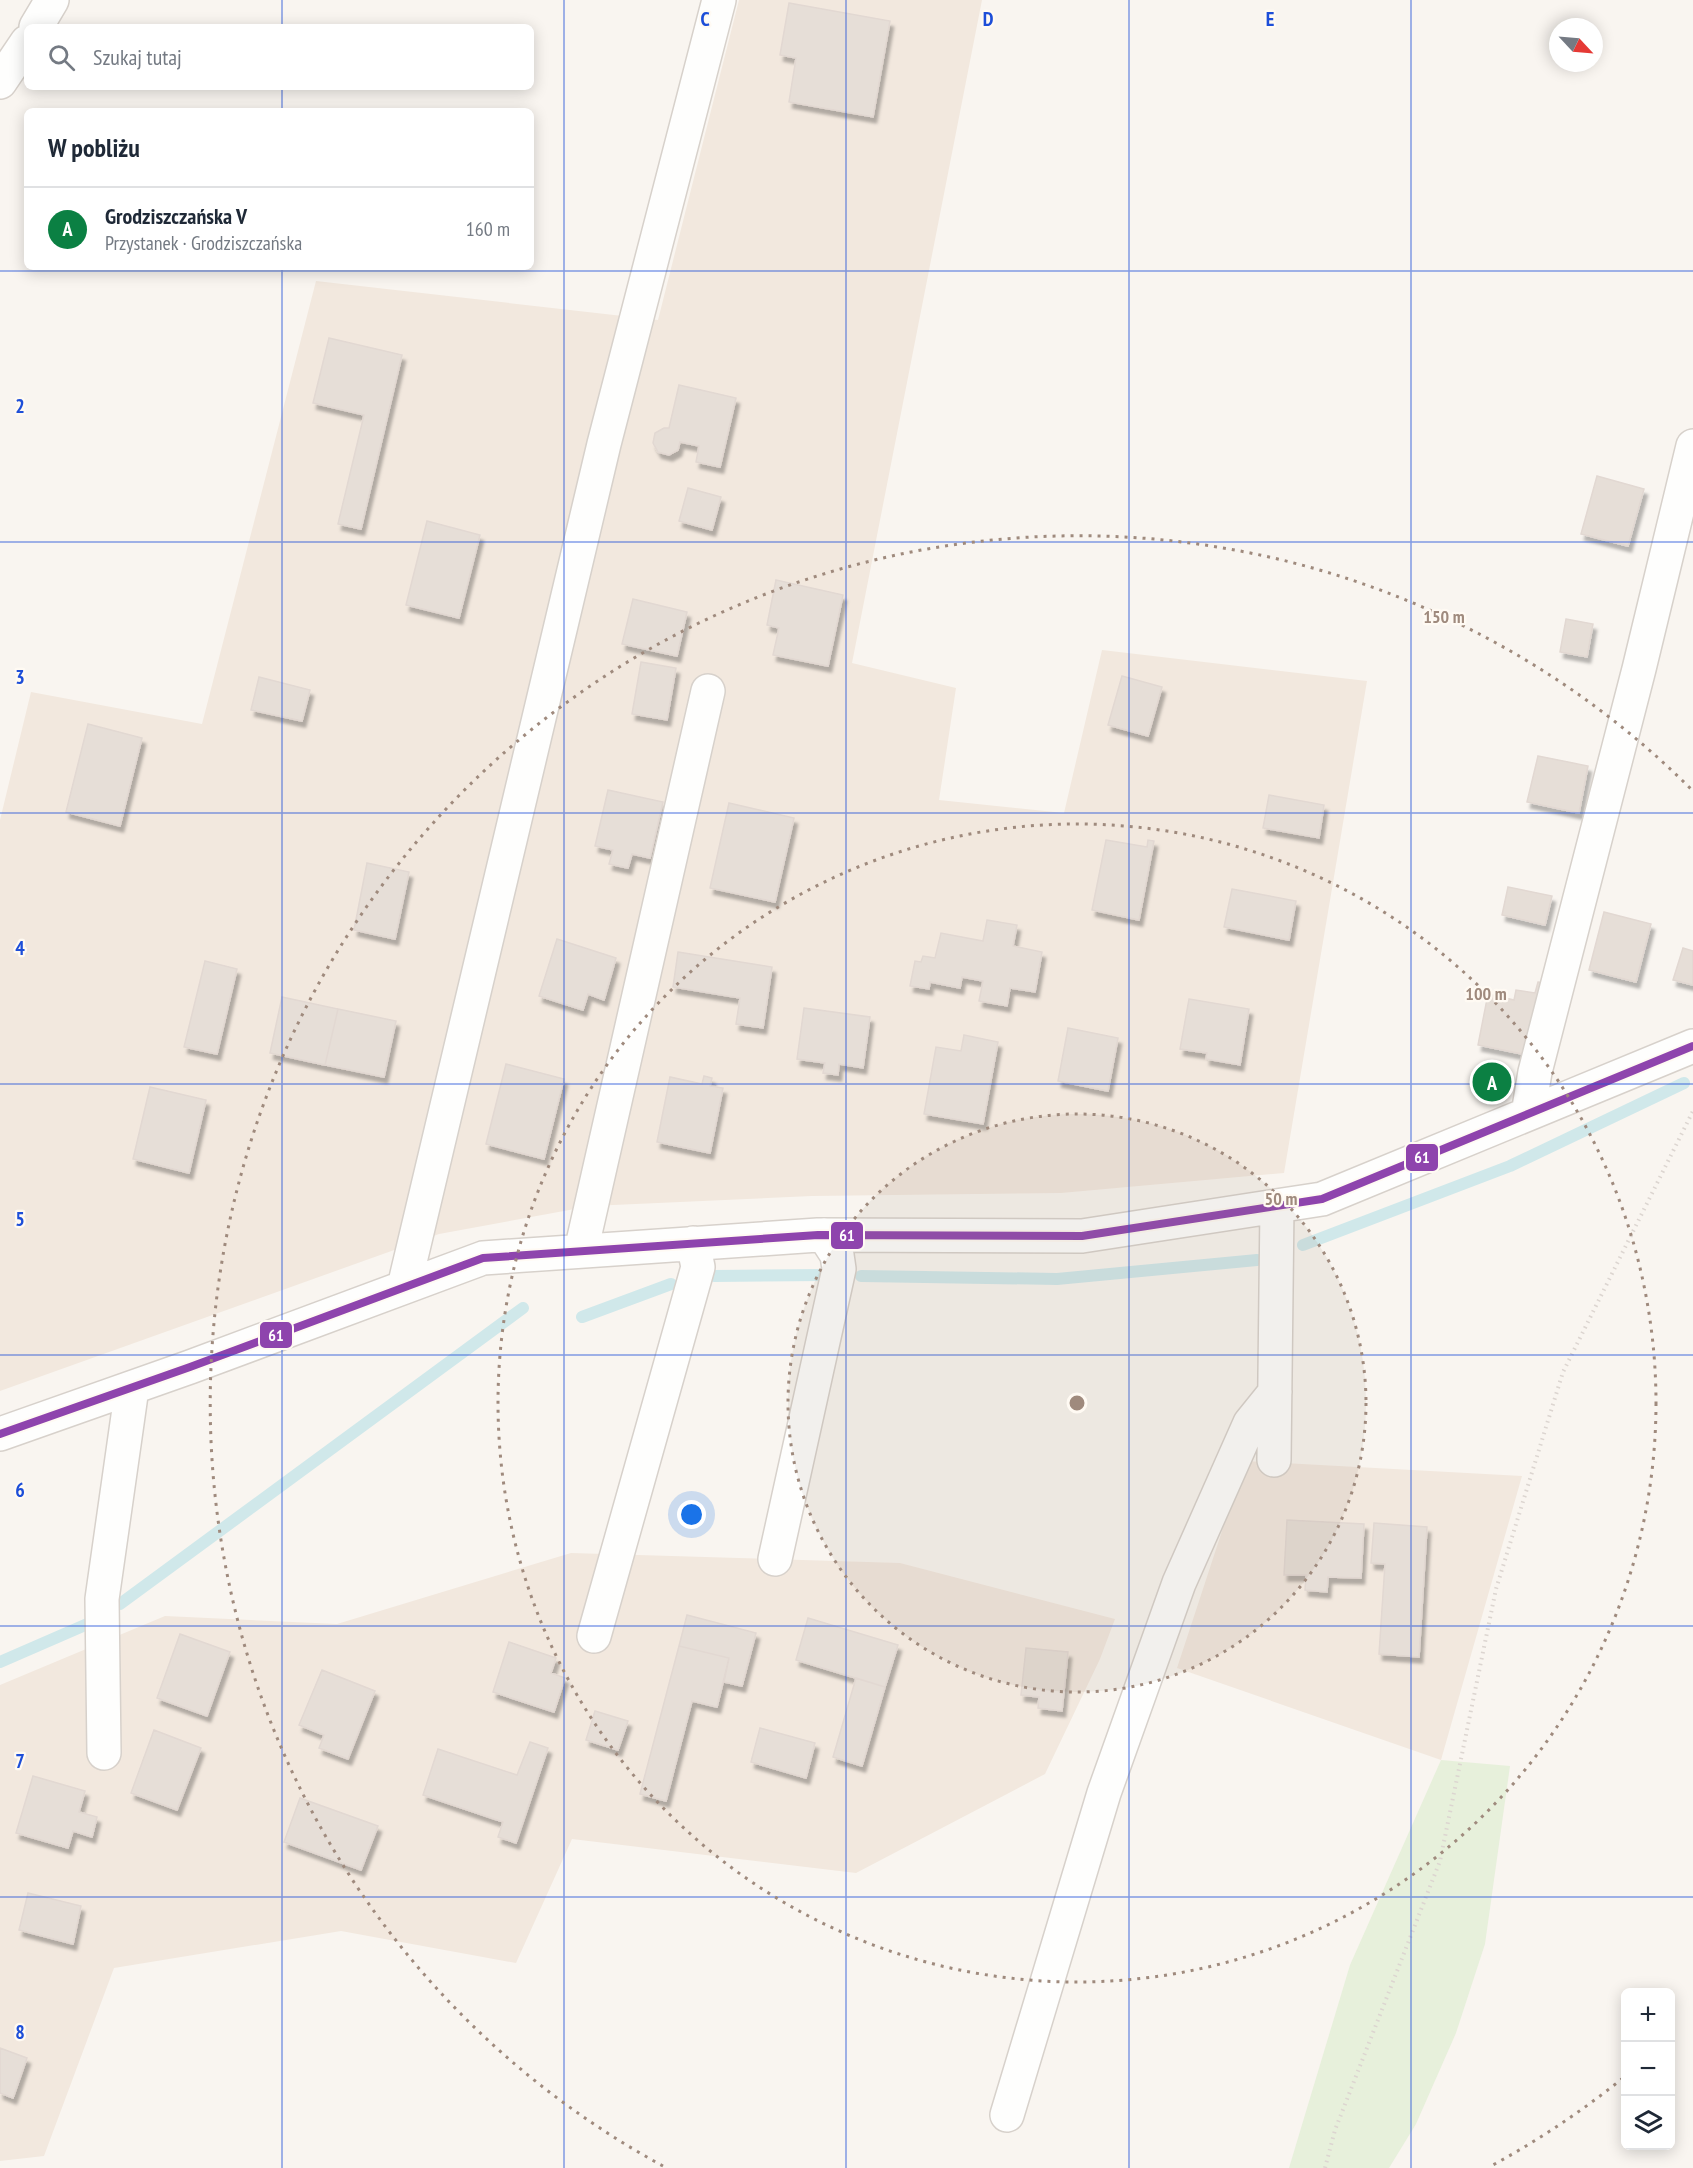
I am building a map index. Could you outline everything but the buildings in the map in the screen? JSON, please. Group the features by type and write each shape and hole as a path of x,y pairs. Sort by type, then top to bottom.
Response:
{"street":[{"path":"38,24 52,0"},
{"path":"404,1287 604,444 718,0"},
{"path":"0,82 24,46"},
{"path":"1528,1114 1535,1072 1639,669 1693,446"},
{"path":"580,1251 708,691"},
{"path":"0,1434 132,1388 483,1257 824,1234 1082,1236 1322,1199 1693,1046"},
{"path":"1274,1460 1277,1206"},
{"path":"775,1559 839,1269 837,1256 824,1234"},
{"path":"594,1636 698,1267 693,1243"},
{"path":"104,1753 102,1599 132,1388"},
{"path":"1007,2115 1104,1792 1179,1583 1250,1423 1275,1392"}],"path":[{"path":"1325,2168 1335,2130 1440,1861 1496,1589 1563,1372 1693,1111"}],"shaded area":[{"path":"739,0 982,0 852,663 956,688 939,800 1064,813 1102,650 1367,681 1284,1173 1061,1193 812,1196 591,1206 439,1234 0,1391 0,820 31,692 202,724 316,281 658,320"},
{"path":"1245,1461 1522,1476 1441,1760 1177,1668"},
{"path":"571,1553 900,1563 1115,1619 1100,1659 1045,1774 856,1873 572,1839 516,1963 341,1931 114,1968 44,2156 0,2161 0,1685 165,1616 337,1624"}],"green space":[{"path":"1441,1760 1510,1766 1485,1944 1456,2033 1416,2124 1389,2168 1289,2168 1350,1965"}],"waterway":[{"path":"1303,1245 1510,1166 1684,1083"},
{"path":"861,1276 1057,1279 1257,1260"},
{"path":"714,1276 824,1275"},
{"path":"582,1317 671,1284"},
{"path":"120,1604 523,1308"},
{"path":"0,1662 92,1622"}],"transit line":[{"name":"61","path":"0,1434 190,1367 483,1258 818,1235 1082,1236 1322,1199 1693,1046"}],"place":[{"name":"Grodziszczańska V","path":"1492,1082"}]}
